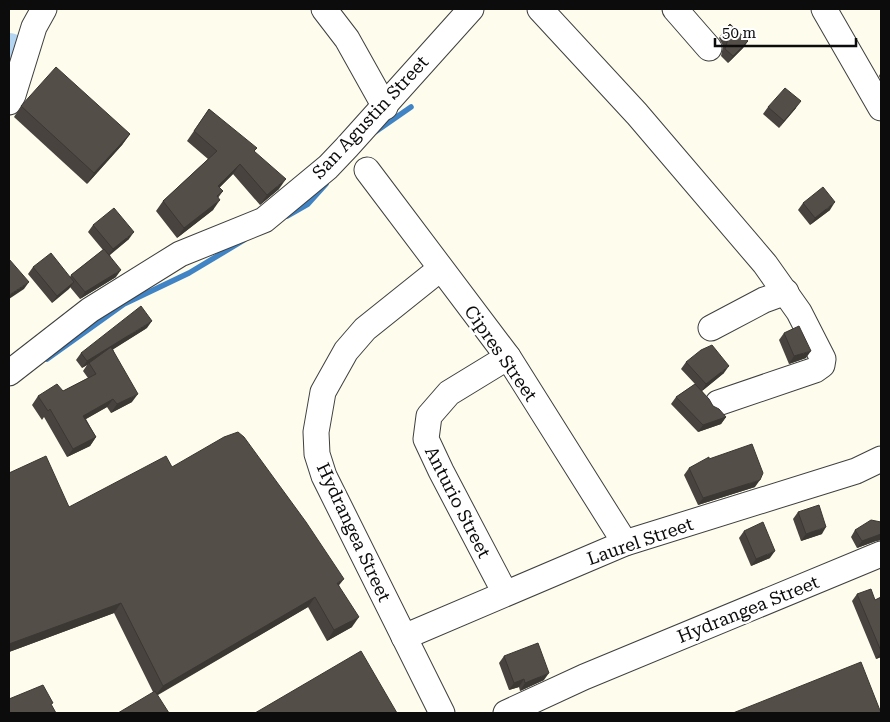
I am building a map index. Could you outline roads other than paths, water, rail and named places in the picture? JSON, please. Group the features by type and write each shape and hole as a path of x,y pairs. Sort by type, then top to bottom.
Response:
{"street":[{"path":"9,102 13,95 34,27 44,9"},
{"path":"324,9 347,38 385,107"},
{"name":"San Agustin Street","path":"9,373 90,310 180,254 264,220 328,167 385,107 421,62 470,9"},
{"path":"540,9 637,114 765,264 799,312 823,359 822,365 815,370 718,404"},
{"path":"675,9 709,48"},
{"path":"824,9 881,108"},
{"name":"Cipres Street","path":"367,170 508,357 625,543"},
{"name":"Hydrangea Street","path":"440,269 365,329 346,351 324,392 316,432 318,454 324,476 442,713"},
{"path":"711,328 764,300 786,292"},
{"name":"Anturio Street","path":"505,594 441,471 426,438 429,416 449,393 508,357"},
{"name":"Laurel Street","path":"404,637 625,543 856,471 881,459"},
{"name":"Hydrangea Street","path":"506,713 584,677 881,554"}],"waterway":[{"path":"9,50 11,54 9,64"},
{"path":"375,132 411,107"},
{"path":"287,216 308,204 326,184"},
{"path":"47,359 124,304 189,273 244,240"}]}
